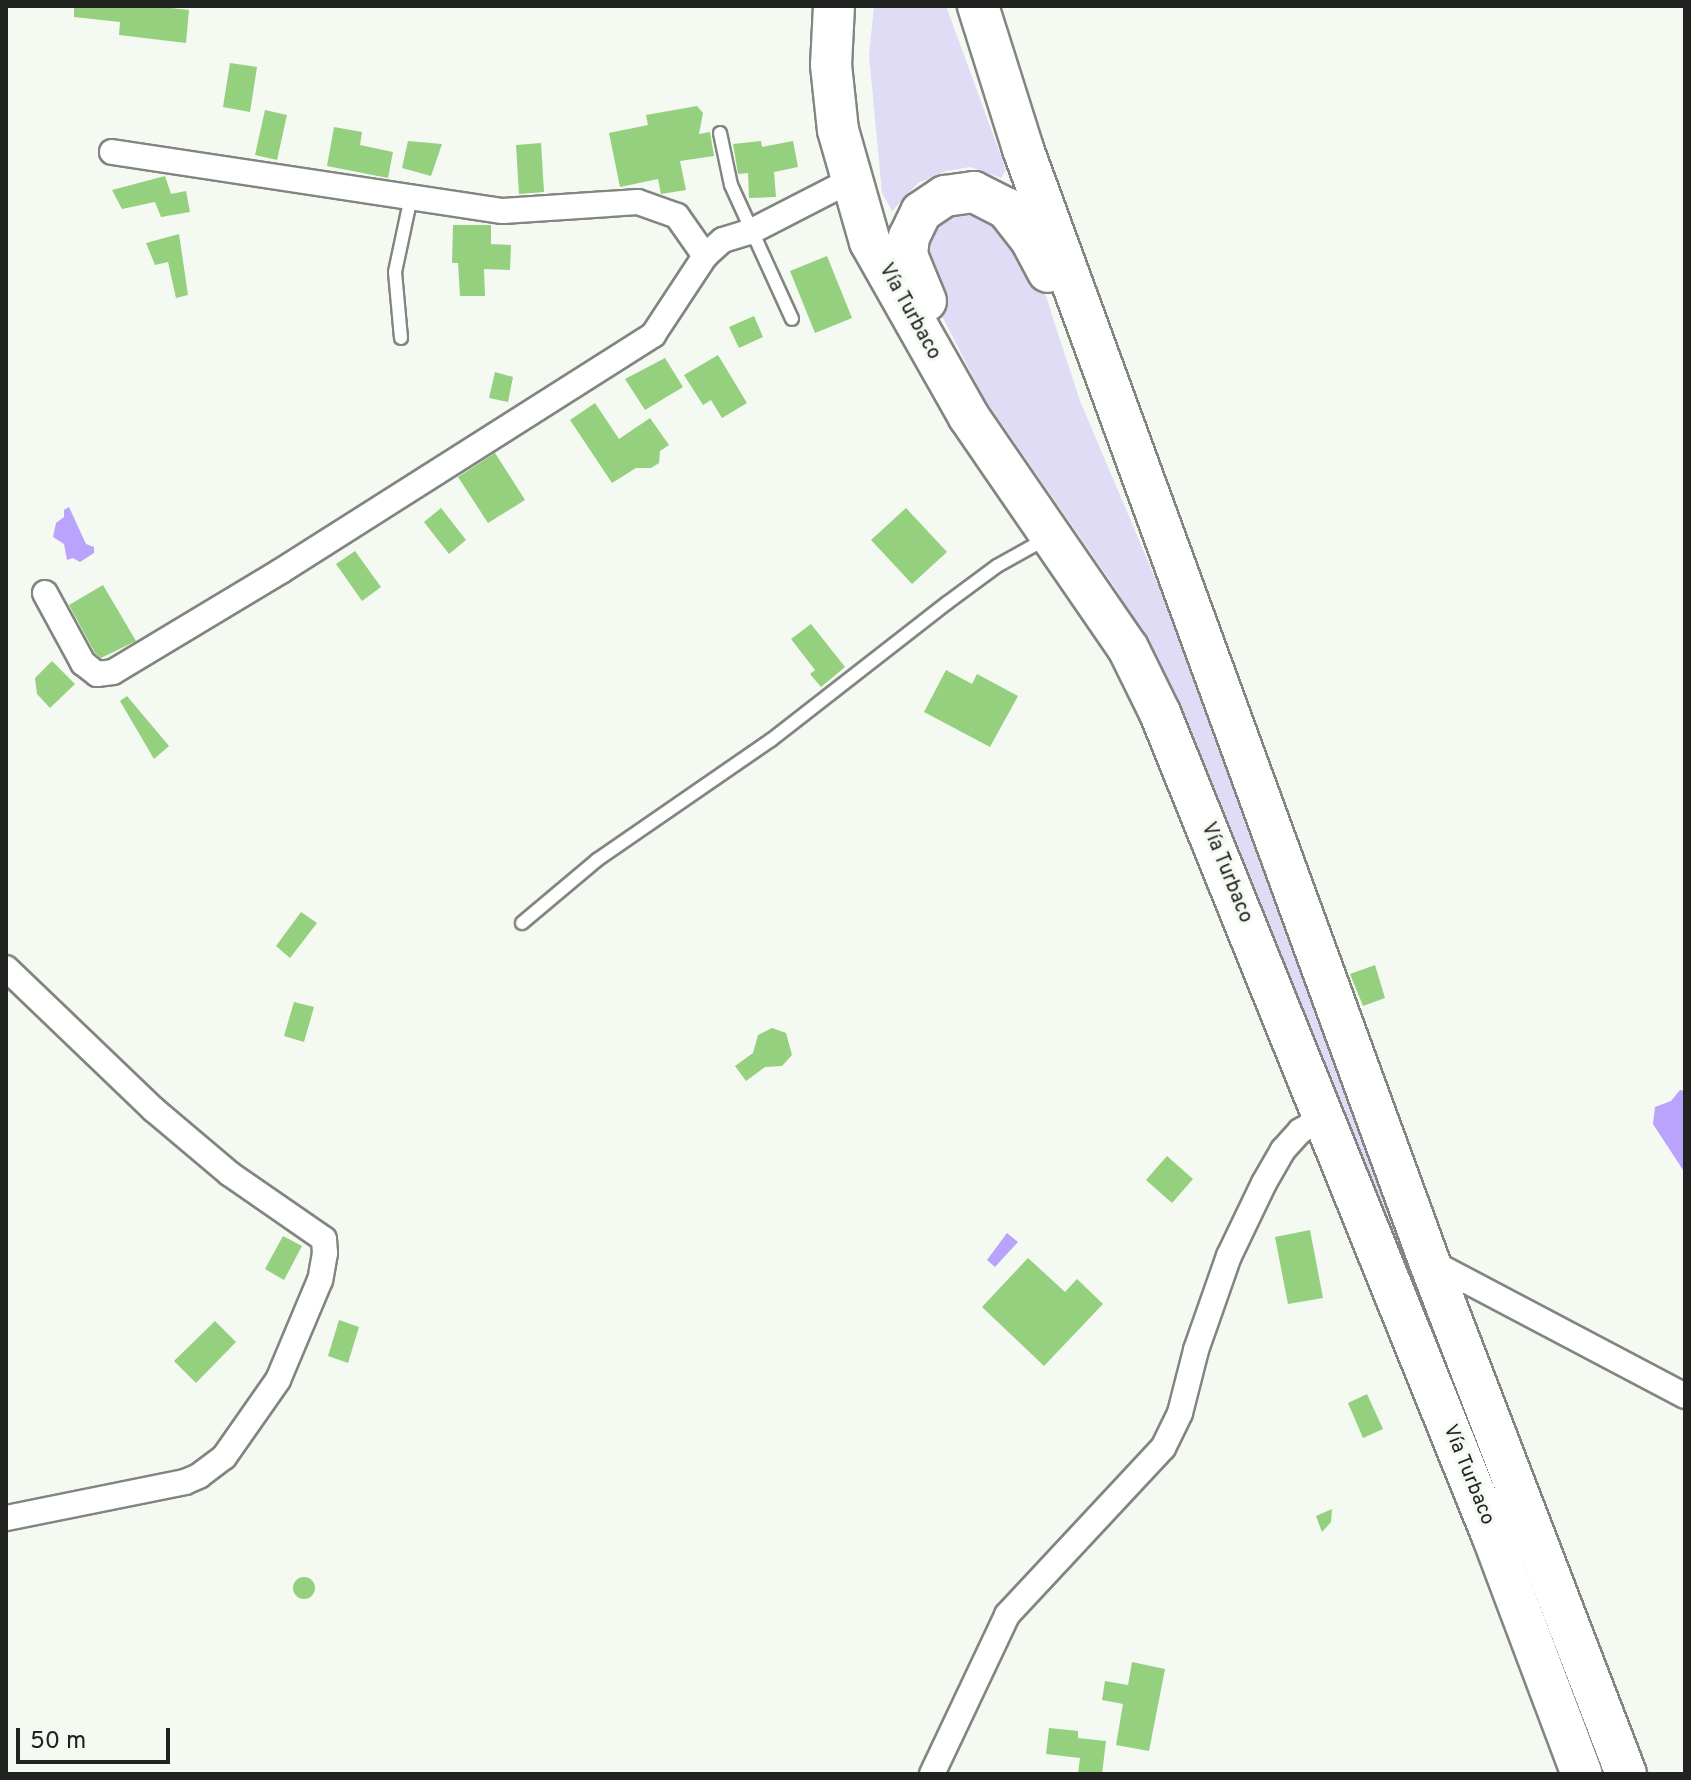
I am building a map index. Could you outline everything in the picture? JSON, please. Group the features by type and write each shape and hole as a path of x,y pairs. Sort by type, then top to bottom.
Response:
{"highway":[{"name":"Vía Turbaco","path":"834,6 834,104 851,180 870,242 969,417 1128,648 1160,713 1492,1535 1582,1774"},
{"name":"Vía Turbaco","path":"978,6 1023,149 1429,1261 1626,1774"},
{"path":"934,359 937,328 907,255 912,226 921,212 945,196 962,192 988,196 1006,208 1046,267 1129,483 1157,518"}],"street":[{"path":"112,152 503,211 638,202 677,216 705,256"},
{"path":"45,593 83,663 97,674 113,672 308,555 653,335 705,256 723,240 750,232 851,180"},
{"path":"6,968 197,1146 230,1174 324,1239 325,1253 320,1280 278,1380 224,1457 199,1476 185,1482 6,1518"},
{"path":"932,1774 1007,1615 1163,1448 1180,1413 1196,1350 1229,1256 1264,1183 1283,1150 1300,1131 1323,1118"},
{"path":"1429,1261 1685,1396"}],"lane":[{"path":"720,133 731,185 792,319"},
{"path":"401,338 395,272 411,197"},
{"path":"522,923 597,860 771,740 997,566 1053,535"}],"shaded area":[{"path":"874,6 946,6 1006,170 1001,178 970,167 946,171 918,183 892,211 882,193 869,55"},
{"path":"944,209 994,213 1040,278 1080,401 1206,698 1410,1245 1387,1234 1151,658 1118,592 984,398 924,281 929,225"},
{"path":"69,507 86,544 94,547 94,553 80,562 73,558 67,560 64,544 53,537 56,523 64,517 64,510"},
{"path":"1680,1090 1685,1091 1685,1173 1653,1124 1655,1107 1671,1101"},
{"path":"1007,1233 1018,1242 995,1267 987,1260"}],"building":[{"path":"74,6 152,6 189,10 186,43 119,35 120,22 74,17"},
{"path":"230,63 257,67 250,112 223,107"},
{"path":"697,106 703,113 699,134 710,132 714,156 680,161 686,190 661,194 658,179 620,187 609,133 648,125 646,115"},
{"path":"265,110 287,115 277,160 255,155"},
{"path":"334,127 362,132 360,145 393,152 388,178 327,166"},
{"path":"408,141 442,144 431,176 402,168"},
{"path":"761,141 762,147 793,141 798,167 774,172 776,197 749,198 748,173 738,174 733,144"},
{"path":"541,143 544,192 519,194 516,145"},
{"path":"165,176 171,194 186,191 190,212 161,217 155,202 122,209 112,190"},
{"path":"453,225 491,225 491,244 511,245 510,270 484,269 485,296 460,296 458,263 452,263"},
{"path":"179,234 188,295 176,298 168,262 155,265 146,243"},
{"path":"827,256 852,318 815,333 790,271"},
{"path":"754,316 763,337 739,348 729,327"},
{"path":"718,355 747,403 722,418 711,400 703,405 684,375"},
{"path":"665,358 683,387 645,410 625,379"},
{"path":"495,372 513,377 508,402 489,398"},
{"path":"595,403 619,439 650,418 669,445 660,451 659,463 651,468 636,468 612,483 570,420"},
{"path":"495,453 525,500 488,523 458,477"},
{"path":"441,508 466,540 449,554 424,522"},
{"path":"906,508 947,552 912,584 871,540"},
{"path":"355,551 381,587 362,601 336,564"},
{"path":"103,585 136,641 101,658 95,653 69,605"},
{"path":"811,624 845,667 821,687 810,674 815,670 791,639"},
{"path":"52,661 75,684 50,708 37,694 35,678"},
{"path":"946,670 972,684 977,674 1018,696 990,747 924,712"},
{"path":"127,696 169,746 154,759 120,701"},
{"path":"301,912 317,923 290,958 276,946"},
{"path":"1375,965 1385,998 1363,1006 1350,974"},
{"path":"294,1002 314,1007 304,1042 284,1036"},
{"path":"772,1028 786,1033 792,1055 782,1066 765,1067 746,1081 735,1066 753,1053 758,1035"},
{"path":"1167,1156 1193,1179 1172,1203 1146,1180"},
{"path":"1310,1230 1323,1298 1288,1304 1275,1237"},
{"path":"283,1236 302,1246 284,1280 265,1269"},
{"path":"1028,1258 1065,1292 1077,1279 1103,1304 1044,1366 982,1307"},
{"path":"339,1320 359,1327 348,1363 328,1356"},
{"path":"215,1321 236,1342 196,1383 174,1361"},
{"path":"1367,1394 1383,1429 1363,1438 1348,1403"},
{"path":"1332,1509 1331,1522 1322,1532 1316,1516"},
{"path":"304,1577 312,1580 315,1588 312,1596 304,1599 296,1596 293,1588 296,1580"},
{"path":"1132,1662 1165,1669 1149,1751 1116,1745 1123,1704 1102,1700 1105,1681 1128,1685"},
{"path":"1049,1728 1078,1731 1078,1738 1106,1741 1102,1774 1078,1774 1080,1758 1046,1754"}]}
